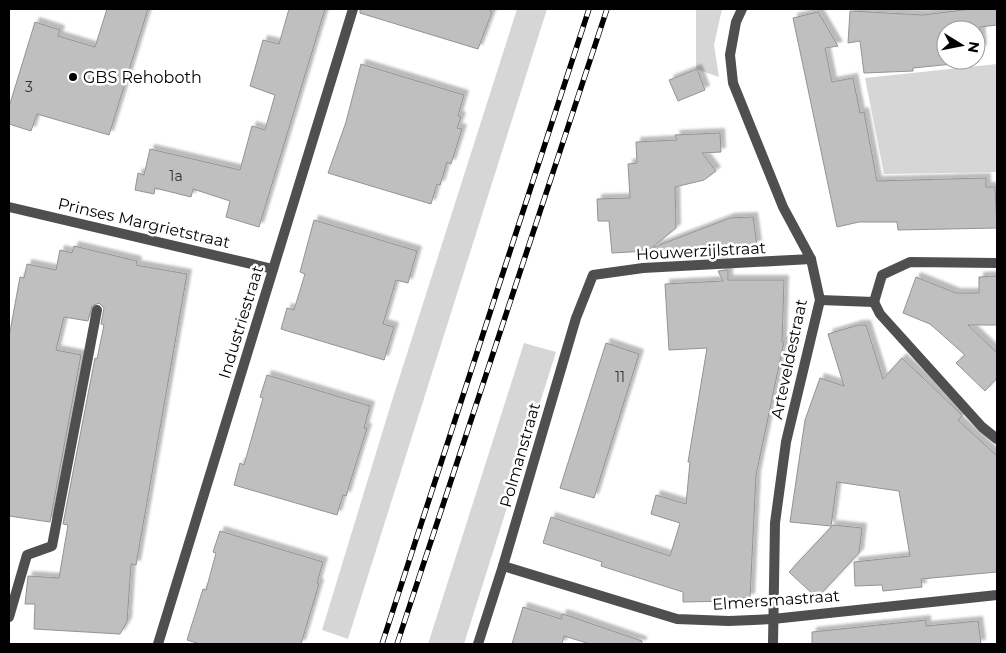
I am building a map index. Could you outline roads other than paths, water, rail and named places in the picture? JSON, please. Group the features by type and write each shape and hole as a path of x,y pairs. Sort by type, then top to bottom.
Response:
{"street":[{"name":"Industriestraat","path":"158,644 353,9"},
{"name":"Arteveldestraat","path":"742,9 736,22 730,55 733,83 783,208 811,259 820,300 786,442 775,523 773,644"},
{"name":"Prinses Margrietstraat","path":"9,206 273,269"},
{"name":"Houwerzijlstraat","path":"593,276 643,268 811,259"},
{"path":"997,263 910,262 882,275 874,302 880,314 982,427 997,439"},
{"name":"Polmanstraat","path":"478,644 504,566 576,318 593,276"},
{"path":"820,300 874,302"},
{"path":"9,617 27,555 52,546 97,310"},
{"name":"Elmersmastraat","path":"504,566 677,619 729,621 773,619 997,595"}],"railway":[{"path":"382,644 589,9"},
{"path":"397,644 607,9"}],"place":[{"name":"GBS Rehoboth","path":"73,77"}]}
